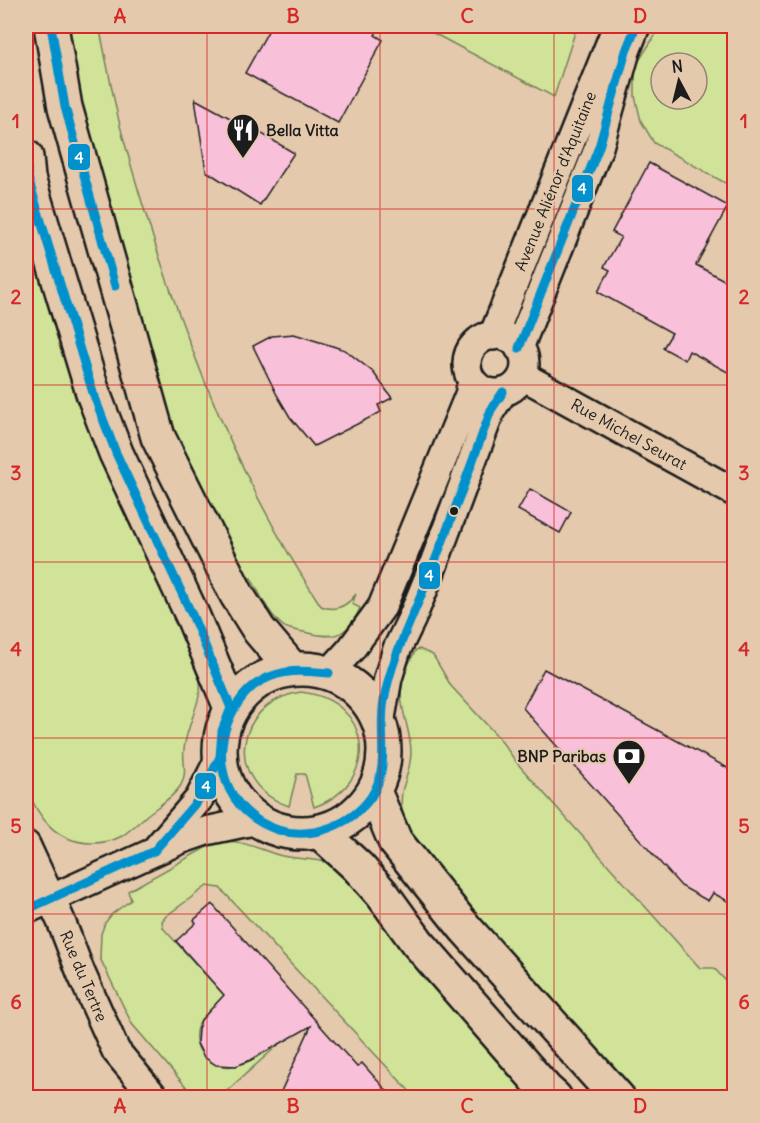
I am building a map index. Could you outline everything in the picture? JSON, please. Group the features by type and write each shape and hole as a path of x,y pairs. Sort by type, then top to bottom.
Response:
{"main road":[{"path":"51,26 65,107 158,437 237,595 259,630 292,669"},
{"path":"26,157 28,178 93,393 116,453 193,617 231,708"},
{"path":"292,669 310,669 329,673 346,681 361,692 372,707 380,724 384,741 381,775 364,805 351,817 336,826 320,831 292,832 275,828 258,820 238,803 230,790 223,774 220,757 222,732 231,708 257,682 292,669"},
{"path":"374,791 395,842 465,928 618,1098"},
{"path":"320,831 358,867 383,895 417,942 555,1098"}],"street":[{"name":"Avenue Aliénor d'Aquitaine","path":"493,336 617,26"},
{"name":"Avenue Aliénor d'Aquitaine","path":"519,348 599,147 626,51 636,26"},
{"path":"380,724 388,678 397,649 430,574 491,410 513,384 525,366 524,356 508,338 493,336 478,342 467,362 472,381 486,391 494,393 513,384"},
{"path":"329,673 351,649 382,606 469,395 472,381"},
{"name":"Rue Michel Seurat","path":"513,384 735,492"},
{"path":"154,851 199,799 220,757"},
{"path":"26,910 154,851 206,831 258,820"},
{"name":"Rue du Tertre","path":"26,845 116,1051 155,1098"}],"green space":[{"path":"60,26 99,26 123,137 141,198 160,259 204,379 257,496 321,606 340,607 356,594 352,604 360,608 349,626 338,634 323,636 286,628 268,609 251,578 239,584 173,437"},
{"path":"420,26 577,26 554,97"},
{"path":"661,26 734,26 734,188 654,143 641,121 635,96 635,70"},
{"path":"26,176 181,612 173,619 188,644 199,671 199,698 185,742 184,776 181,785 132,829 122,836 99,843 78,842 58,833 42,818 26,787 28,606 26,578"},
{"path":"419,649 433,655 451,686 700,968 714,968 734,990 734,1097 637,1097 550,1006 417,844 407,824 401,803 411,752 401,688 407,668 416,650"},
{"path":"301,692 325,698 343,710 355,726 360,744 359,762 351,780 336,795 314,807 305,774 297,774 289,806 268,795 253,780 246,763 245,745 250,727 261,711 278,699"},
{"path":"226,841 245,844 281,856 321,861 336,868 368,904 375,900 545,1097 415,1097 220,888 207,886 162,921 163,928 223,994 233,992 201,1020 197,1029 198,1046 202,1054 215,1064 233,1066 246,1062 279,1044 220,1097 195,1097 132,1024 100,958 101,934 112,914 131,900 128,891 214,843"}],"building":[{"path":"271,26 380,26 375,35 383,40 338,123 245,73"},
{"path":"195,99 241,124 242,122 294,153 260,205 206,171"},
{"path":"649,163 728,206 696,265 735,286 735,376 689,351 685,360 663,348 672,333 598,292 610,270 604,267 621,237 612,232"},
{"path":"294,334 345,350 373,372 392,398 378,405 381,412 314,446 290,417 253,346 272,336"},
{"path":"530,489 571,512 560,533 518,510"},
{"path":"544,669 735,772 735,905 713,893 708,901 681,886 523,708"},
{"path":"212,904 357,1067 362,1063 393,1098 278,1098 311,1026 236,1066 216,1065 204,1057 197,1043 198,1029 201,1020 224,995 176,941"}],"transit line":[{"name":"4","path":"51,26 65,107 115,286"},
{"name":"4","path":"519,348 599,147 626,51 636,26"},
{"name":"4","path":"26,157 28,178 93,393 116,453 193,617 231,708 222,731 220,757 199,799 154,851 26,910"},
{"name":"4","path":"329,673 287,672 271,676 258,683 238,703 225,731 222,766 226,782 234,798 260,822 278,830 304,833 330,828 363,807 377,786 382,762 384,700 392,668 445,535 491,410 503,392"}],"place":[{"name":"Bella Vitta","path":"243,159"},
{"name":"BNP Paribas","path":"629,785"}]}
